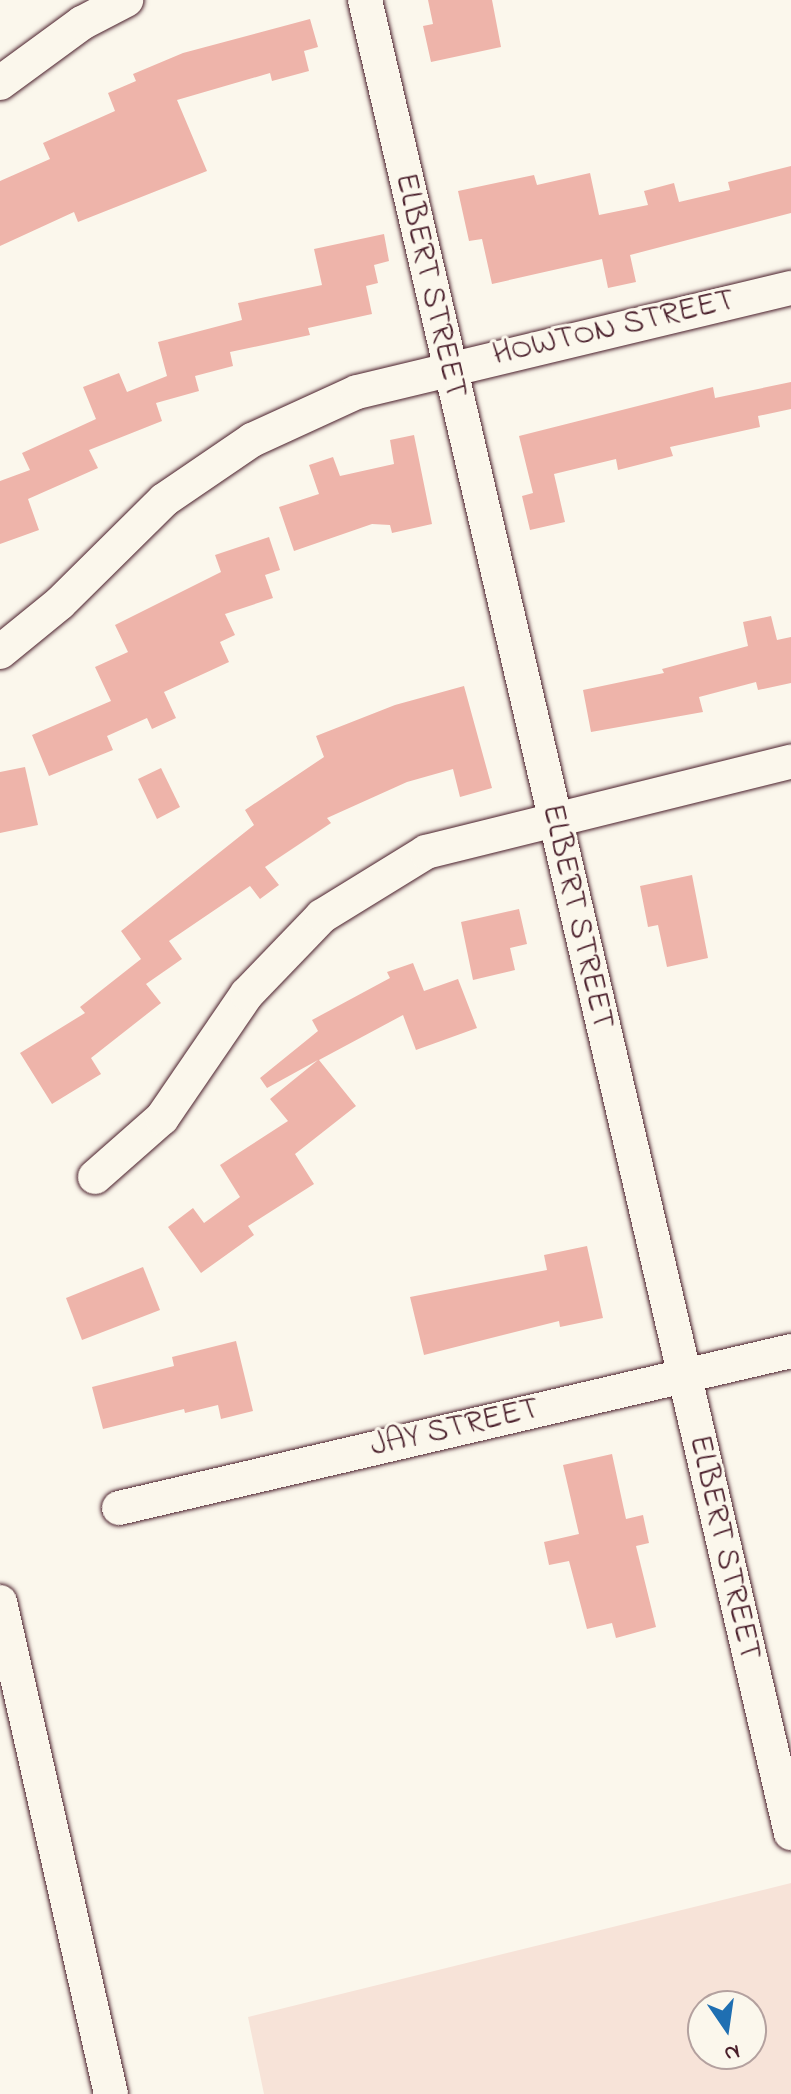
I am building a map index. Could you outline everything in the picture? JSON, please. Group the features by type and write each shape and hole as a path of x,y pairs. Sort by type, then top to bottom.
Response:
{"street":[{"path":"0,83 82,23 126,0"},
{"name":"ELBERT STREET","path":"365,0 447,367 791,1833"},
{"name":"HOWTON STREET","path":"0,652 60,603 164,500 252,440 357,392 447,367 791,288"},
{"path":"95,1177 162,1118 247,994 322,916 426,852 553,818 791,762"},
{"name":"JAY STREET","path":"119,1508 791,1351"},
{"path":"0,1602 111,2094"}],"shaded area":[{"path":"791,1883 791,2094 264,2094 248,2017"}],"building":[{"path":"428,0 492,0 501,47 431,62 423,26 433,24"},
{"path":"310,19 318,47 304,51 309,71 272,81 270,73 177,100 207,171 78,222 74,212 0,246 0,181 50,159 43,143 115,111 108,93 136,81 133,74 183,53"},
{"path":"791,166 791,213 630,255 636,282 608,288 602,259 492,284 482,239 469,241 458,191 534,175 537,185 590,173 599,215 648,205 644,191 674,183 679,202 730,190 728,182"},
{"path":"384,234 389,261 374,265 378,283 366,286 372,314 308,328 310,335 230,352 233,366 195,376 199,391 156,403 162,421 89,450 98,468 28,499 39,530 0,544 0,481 30,470 22,453 96,419 83,387 119,373 127,392 167,376 158,342 242,320 238,303 322,285 314,249"},
{"path":"791,382 791,409 758,416 760,427 670,447 673,456 618,470 616,459 554,474 565,522 530,530 522,496 533,493 519,436 713,387 715,398"},
{"path":"414,435 432,524 392,533 390,525 372,524 294,551 279,507 319,494 309,465 333,457 340,476 394,464 390,440"},
{"path":"269,537 280,570 265,575 273,598 225,614 235,635 220,642 229,662 164,692 176,718 152,729 147,718 107,736 113,750 49,776 32,735 111,701 95,667 128,652 115,625 221,572 215,555"},
{"path":"771,616 777,640 791,637 791,683 758,690 756,682 699,697 703,712 591,732 583,690 664,673 662,669 748,646 743,622"},
{"path":"464,686 492,788 460,797 453,769 407,782 327,818 331,823 265,867 279,885 260,899 250,886 169,941 182,959 146,984 161,1003 91,1058 101,1074 52,1104 20,1053 85,1013 80,1007 141,959 121,931 254,825 245,810 324,757 316,736 395,705"},
{"path":"25,767 38,825 0,833 0,772"},
{"path":"161,768 180,807 157,819 138,779"},
{"path":"692,875 708,958 667,967 658,925 648,927 640,886"},
{"path":"519,909 527,944 510,948 515,970 473,980 461,922"},
{"path":"413,963 424,991 458,979 477,1028 416,1050 403,1015 319,1060 356,1106 295,1154 314,1184 248,1226 254,1235 201,1273 168,1227 193,1208 204,1223 240,1197 220,1165 288,1121 270,1099 318,1060 267,1088 260,1078 318,1031 312,1020 390,978 387,972"},
{"path":"587,1246 603,1318 560,1327 559,1321 424,1355 410,1297 547,1270 544,1255"},
{"path":"143,1267 160,1310 82,1340 66,1298"},
{"path":"236,1341 253,1411 221,1419 218,1405 185,1413 184,1409 103,1429 92,1387 174,1366 172,1357"},
{"path":"612,1454 626,1519 643,1515 649,1543 636,1546 656,1627 616,1638 612,1623 587,1629 569,1561 549,1565 544,1542 579,1534 563,1465"}]}
